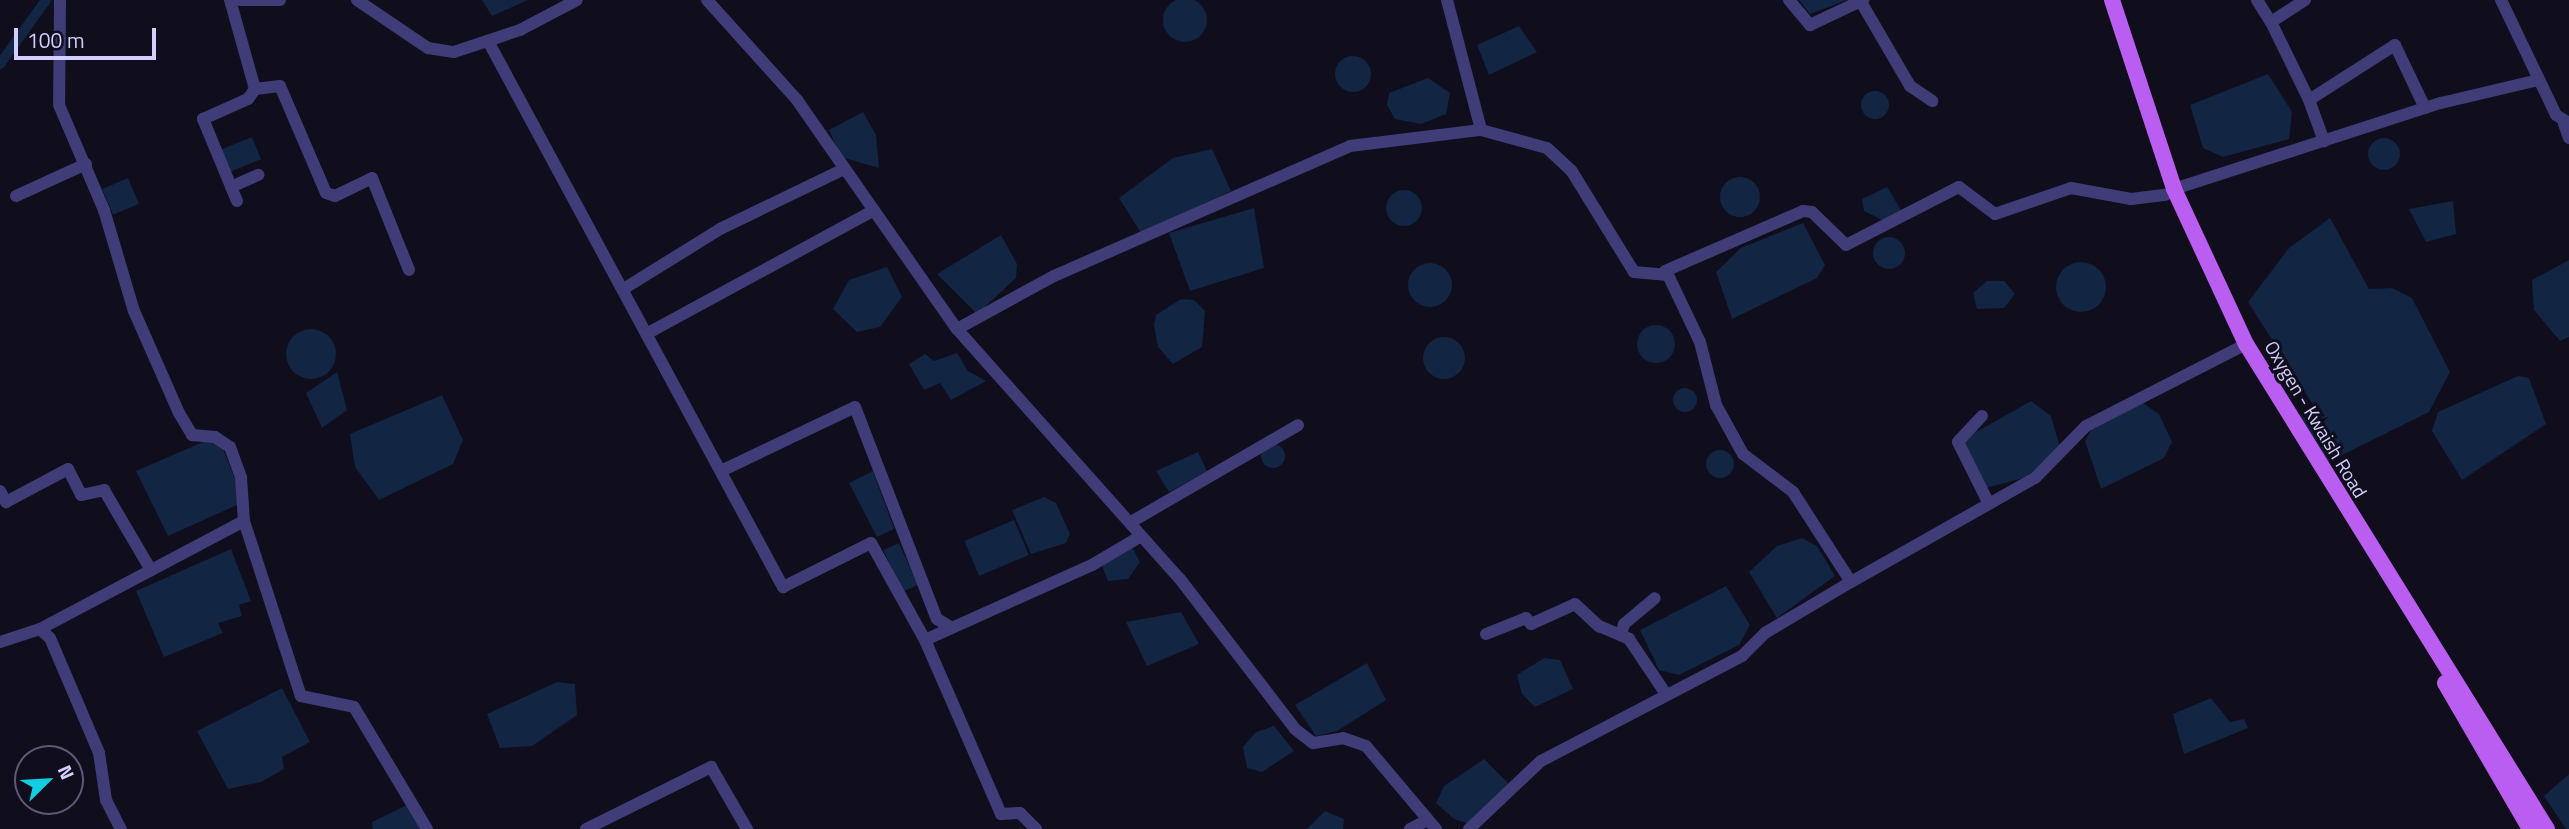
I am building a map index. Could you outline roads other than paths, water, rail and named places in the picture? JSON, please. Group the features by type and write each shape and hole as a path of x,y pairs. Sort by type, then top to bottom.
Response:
{"main road":[{"name":"Oxygen - Kwaish Road","path":"2102,0 2170,192 2242,346 2530,829"},
{"name":"Oxygen - Kwaish Road","path":"2112,0 2170,192"},
{"name":"Oxygen - Kwaish Road","path":"2242,346 2547,829"}],"street":[{"path":"60,0 60,105 86,164 134,311 179,413 191,435 215,437 230,447 241,478 244,521 300,696 354,707 427,829"},
{"path":"230,0 254,89 248,99 203,119 237,201"},
{"path":"241,0 273,1"},
{"path":"358,0 428,48 454,52 488,41 577,0"},
{"path":"707,0 797,100 871,212 957,329 1131,522 1295,729 1313,743 1343,738 1366,746 1432,825 1410,829"},
{"path":"1447,0 1480,130"},
{"path":"1789,0 1810,25 1862,1 1910,86 1932,101"},
{"path":"2257,0 2271,22 2309,100 2325,141"},
{"path":"2271,22 2305,0"},
{"path":"2501,0 2538,80 2567,123 2569,138"},
{"path":"488,41 625,288 783,587 871,543 925,640 1000,814 1020,813 1036,829"},
{"path":"2309,100 2395,45 2426,108"},
{"path":"957,329 1054,276 1322,156 1369,142 1392,145 1480,130 1558,155 1634,272 1665,271 1803,211 1812,212 1846,245 1959,187 1995,214 2071,188 2131,199 2170,192 2426,108 2538,80"},
{"path":"254,89 280,86 326,194 335,196 372,178 410,270"},
{"path":"16,196 86,164"},
{"path":"625,288 720,229 844,169"},
{"path":"231,187 258,175"},
{"path":"648,333 871,212"},
{"path":"1665,271 1700,342 1716,405 1743,454 1793,492 1850,582"},
{"path":"1469,829 1512,794 1531,768 1650,705 1664,691 1742,656 1766,633 2055,464 2087,426 2242,346"},
{"path":"720,471 855,407 937,619 952,628"},
{"path":"1982,416 1958,442 1989,504"},
{"path":"1131,522 1298,425"},
{"path":"0,491 6,502 68,469 81,495 104,490 151,570"},
{"path":"0,642 40,629 244,521"},
{"path":"925,640 1092,565 1141,536"},
{"path":"1621,635 1623,624 1655,598"},
{"path":"1486,634 1526,618 1531,624 1575,604 1621,635 1664,691"},
{"path":"40,629 51,638 81,707 99,753 106,800 121,829"},
{"path":"586,829 711,767 747,829"}],"water":[{"path":"1185,-2 1200,5 1207,20 1200,35 1185,42 1170,35 1163,20 1170,5"},
{"path":"482,0 528,0 492,16"},
{"path":"1799,0 1847,0 1810,14"},
{"path":"1519,26 1537,52 1489,75 1477,45"},
{"path":"1353,56 1366,61 1371,74 1366,87 1353,92 1340,87 1335,74 1340,61"},
{"path":"2268,74 2292,112 2289,139 2223,157 2203,148 2190,105"},
{"path":"1428,78 1450,93 1446,114 1421,124 1395,119 1387,105 1389,93"},
{"path":"1875,91 1885,95 1889,105 1885,115 1875,119 1865,115 1861,105 1865,95"},
{"path":"863,112 876,135 879,168 841,157 829,130"},
{"path":"252,137 261,159 229,172 220,150"},
{"path":"2384,138 2395,143 2400,154 2395,165 2384,170 2373,165 2368,154 2373,143"},
{"path":"1212,149 1231,191 1141,233 1119,198 1173,158"},
{"path":"1740,177 1748,178 1754,183 1759,189 1759,205 1754,211 1748,216 1740,217 1732,216 1726,211 1721,205 1720,197 1721,189 1726,183 1732,178"},
{"path":"128,178 139,204 113,215 102,189"},
{"path":"1887,187 1903,213 1884,221 1864,211 1862,199"},
{"path":"1404,190 1416,196 1422,208 1416,220 1404,226 1392,220 1386,208 1392,196"},
{"path":"2453,201 2456,234 2426,242 2409,209"},
{"path":"1254,208 1264,268 1190,291 1169,233"},
{"path":"2330,218 2369,289 2392,288 2412,298 2450,372 2429,412 2328,462 2298,418 2314,406 2248,302 2289,248"},
{"path":"1803,223 1825,265 1817,278 1732,319 1716,272 1741,248"},
{"path":"1001,235 1017,264 1016,278 977,314 937,274"},
{"path":"1889,237 1900,242 1905,253 1900,264 1889,269 1878,264 1873,253 1878,242"},
{"path":"2569,260 2569,337 2560,341 2534,310 2532,280"},
{"path":"2081,262 2099,269 2106,287 2099,305 2081,312 2063,305 2056,287 2063,269"},
{"path":"1430,263 1439,264 1446,269 1451,276 1451,294 1446,301 1439,306 1430,307 1421,306 1414,301 1409,294 1408,285 1409,276 1414,269 1421,264"},
{"path":"887,267 902,297 880,327 857,332 833,309 849,280"},
{"path":"1987,281 2004,281 2015,294 2004,308 1977,309 1973,293"},
{"path":"1181,299 1194,300 1205,311 1202,347 1173,364 1158,347 1154,325 1156,315"},
{"path":"1656,325 1670,330 1675,344 1670,358 1656,363 1642,358 1637,344 1642,330"},
{"path":"311,329 328,337 336,354 328,371 311,379 294,371 286,354 294,337"},
{"path":"1444,337 1459,343 1465,358 1459,373 1444,379 1429,373 1423,358 1429,343"},
{"path":"957,353 968,371 986,381 951,400 940,383 924,390 909,364 925,354 934,361"},
{"path":"337,372 347,410 322,428 306,393"},
{"path":"2518,376 2529,378 2546,424 2462,480 2432,431 2438,412"},
{"path":"1685,388 1696,395 1697,400 1690,411 1685,412 1674,405 1673,400 1680,389"},
{"path":"442,395 463,440 453,464 379,500 355,467 350,434"},
{"path":"2031,401 2051,416 2062,454 2023,478 1986,488 1962,440"},
{"path":"2141,402 2159,414 2172,442 2164,458 2101,489 2085,441 2093,426"},
{"path":"210,439 222,446 239,490 237,505 168,536 136,471"},
{"path":"1273,444 1282,447 1285,456 1282,465 1273,468 1264,465 1261,456 1264,447"},
{"path":"1720,450 1730,454 1734,464 1730,474 1720,478 1710,474 1706,464 1710,454"},
{"path":"1198,452 1207,471 1169,492 1156,471"},
{"path":"873,471 894,529 877,537 849,483"},
{"path":"1044,497 1056,503 1070,534 1066,543 1031,554 1012,510"},
{"path":"1014,520 1029,555 979,576 964,541"},
{"path":"1802,538 1817,546 1835,576 1777,618 1749,572 1777,546"},
{"path":"899,543 918,585 902,592 883,550"},
{"path":"1132,547 1140,562 1128,579 1108,581 1101,564"},
{"path":"231,549 251,601 239,605 242,616 218,623 223,633 164,657 136,591"},
{"path":"1726,586 1750,625 1739,645 1679,675 1659,670 1640,630"},
{"path":"1181,612 1199,644 1147,666 1126,622"},
{"path":"1544,658 1560,660 1573,689 1535,707 1522,694 1517,675"},
{"path":"1367,663 1386,700 1337,731 1316,736 1295,705"},
{"path":"557,682 575,684 577,715 532,746 500,748 487,714"},
{"path":"282,688 310,742 282,757 284,769 261,782 228,789 197,731"},
{"path":"2211,698 2230,722 2244,719 2248,728 2184,754 2173,714"},
{"path":"1274,726 1294,751 1262,772 1247,768 1243,747 1256,732"},
{"path":"1484,759 1508,783 1507,796 1470,824 1454,819 1436,803 1444,786"},
{"path":"2569,774 2569,829 2566,829 2544,796"},
{"path":"409,804 420,829 373,829 372,822"},
{"path":"1325,811 1344,819 1343,829 1307,829"}],"waterway":[{"path":"0,64 46,0"}]}
